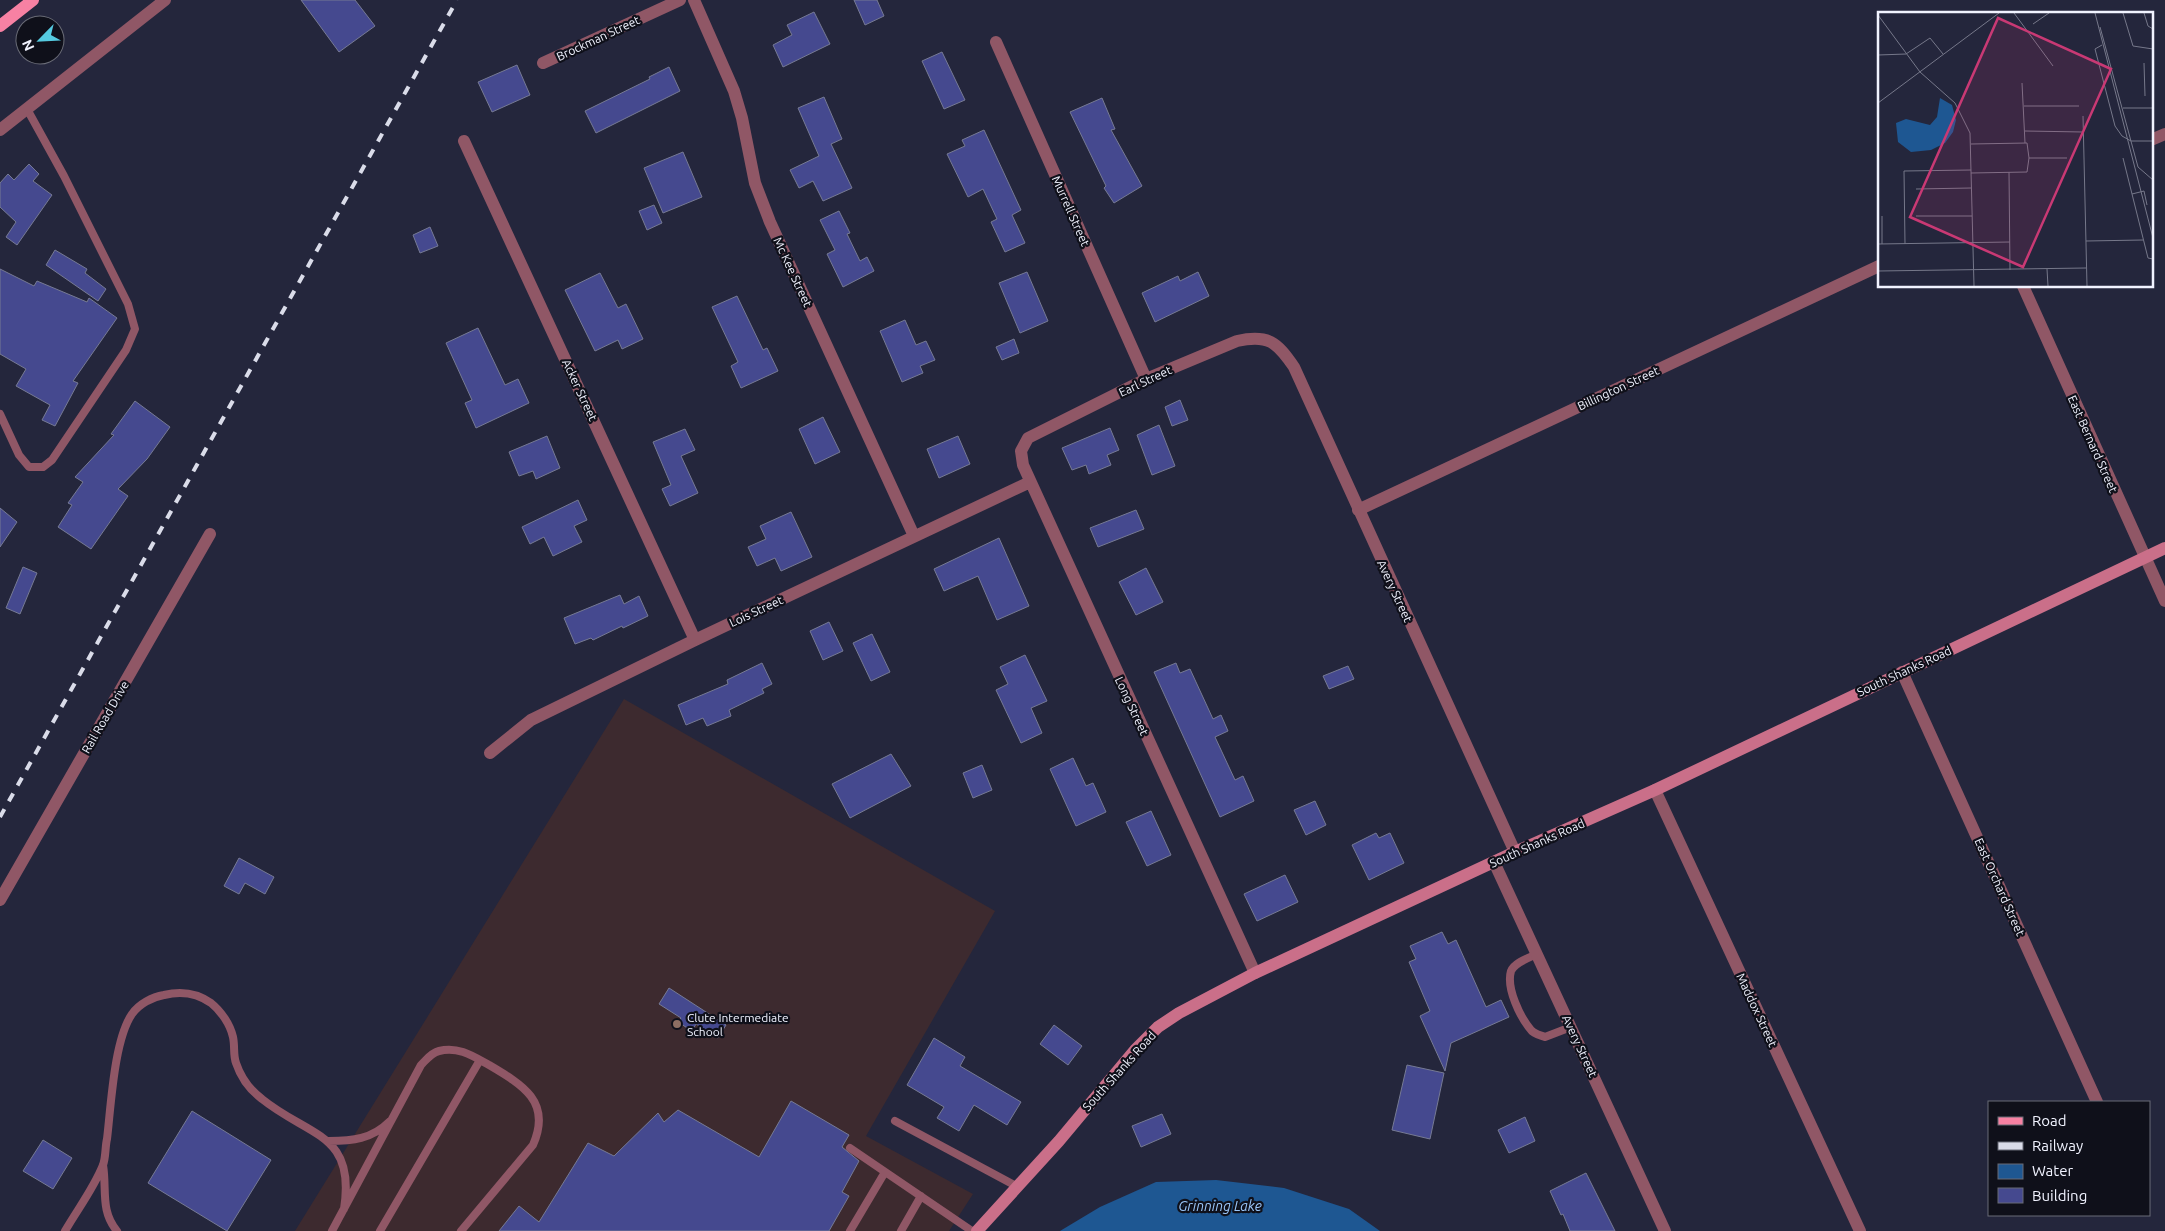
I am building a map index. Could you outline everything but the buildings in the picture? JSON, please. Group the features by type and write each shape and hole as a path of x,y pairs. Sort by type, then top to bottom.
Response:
{"main road":[{"path":"0,26 33,0"}],"street":[{"path":"0,130 165,0"},
{"name":"Brockman Street","path":"543,63 680,0"},
{"name":"Mc Kee Street","path":"694,0 734,91 742,118 755,183 770,222 914,536"},
{"name":"Murrell Street","path":"996,42 1146,379"},
{"path":"2152,140 2165,134"},
{"name":"Acker Street","path":"464,141 695,640"},
{"name":"Billington Street","path":"1358,510 1878,266"},
{"name":"East Bernard Street","path":"2024,288 2165,602"},
{"name":"Earl Street","path":"1028,438 1146,379 1237,340 1250,338 1265,340"},
{"name":"Avery Street","path":"1265,340 1280,346 1294,366 1515,852"},
{"name":"Long Street","path":"1028,438 1022,451 1023,465 1030,482 1255,973"},
{"name":"Lois Street","path":"490,753 531,720 695,640 1030,482"},
{"name":"Rail Road Drive","path":"0,900 210,534"},
{"name":"South Shanks Road","path":"978,1231 1114,1074 1158,1027 1180,1013 1255,973 1515,852 1654,790 2165,548"},
{"name":"East Orchard Street","path":"1902,672 2096,1101"},
{"name":"Maddox Street","path":"1654,790 1860,1231"},
{"name":"Avery Street","path":"1494,862 1665,1231"}],"lane":[{"path":"0,414 19,455 29,467 43,467 52,460 126,350 135,329 128,304 64,176 27,109"},
{"path":"1537,954 1518,963 1512,970 1510,982 1525,1021 1532,1032 1545,1037 1571,1027"},
{"path":"117,1231 105,1208 106,1180 103,1164 122,1034 133,1013 152,998 175,992 187,993 208,1001 217,1008 230,1027 235,1061 239,1072 251,1090 267,1103 329,1141 340,1156 344,1170 346,1185 344,1209"},
{"path":"332,1231 421,1065 428,1057 438,1051 457,1050 468,1052 521,1084 531,1095 540,1120 539,1132 533,1146 460,1231"},
{"path":"380,1231 480,1060"},
{"path":"329,1141 352,1141 363,1138 384,1126 393,1117"},
{"path":"895,1121 1018,1187"},
{"path":"850,1148 972,1231"},
{"path":"65,1231 103,1164"},
{"path":"850,1231 885,1172"},
{"path":"901,1231 921,1196"}],"shaded area":[{"name":"Clute Intermediate School","path":"624,699 995,911 866,1136 973,1194 949,1231 295,1231"}],"water":[{"name":"Grinning Lake","path":"1216,1180 1284,1188 1349,1209 1380,1231 1060,1231 1100,1207 1156,1182"}],"railway":[{"path":"0,817 457,0"}],"place":[{"name":"Clute Intermediate School","path":"677,1024"}]}
